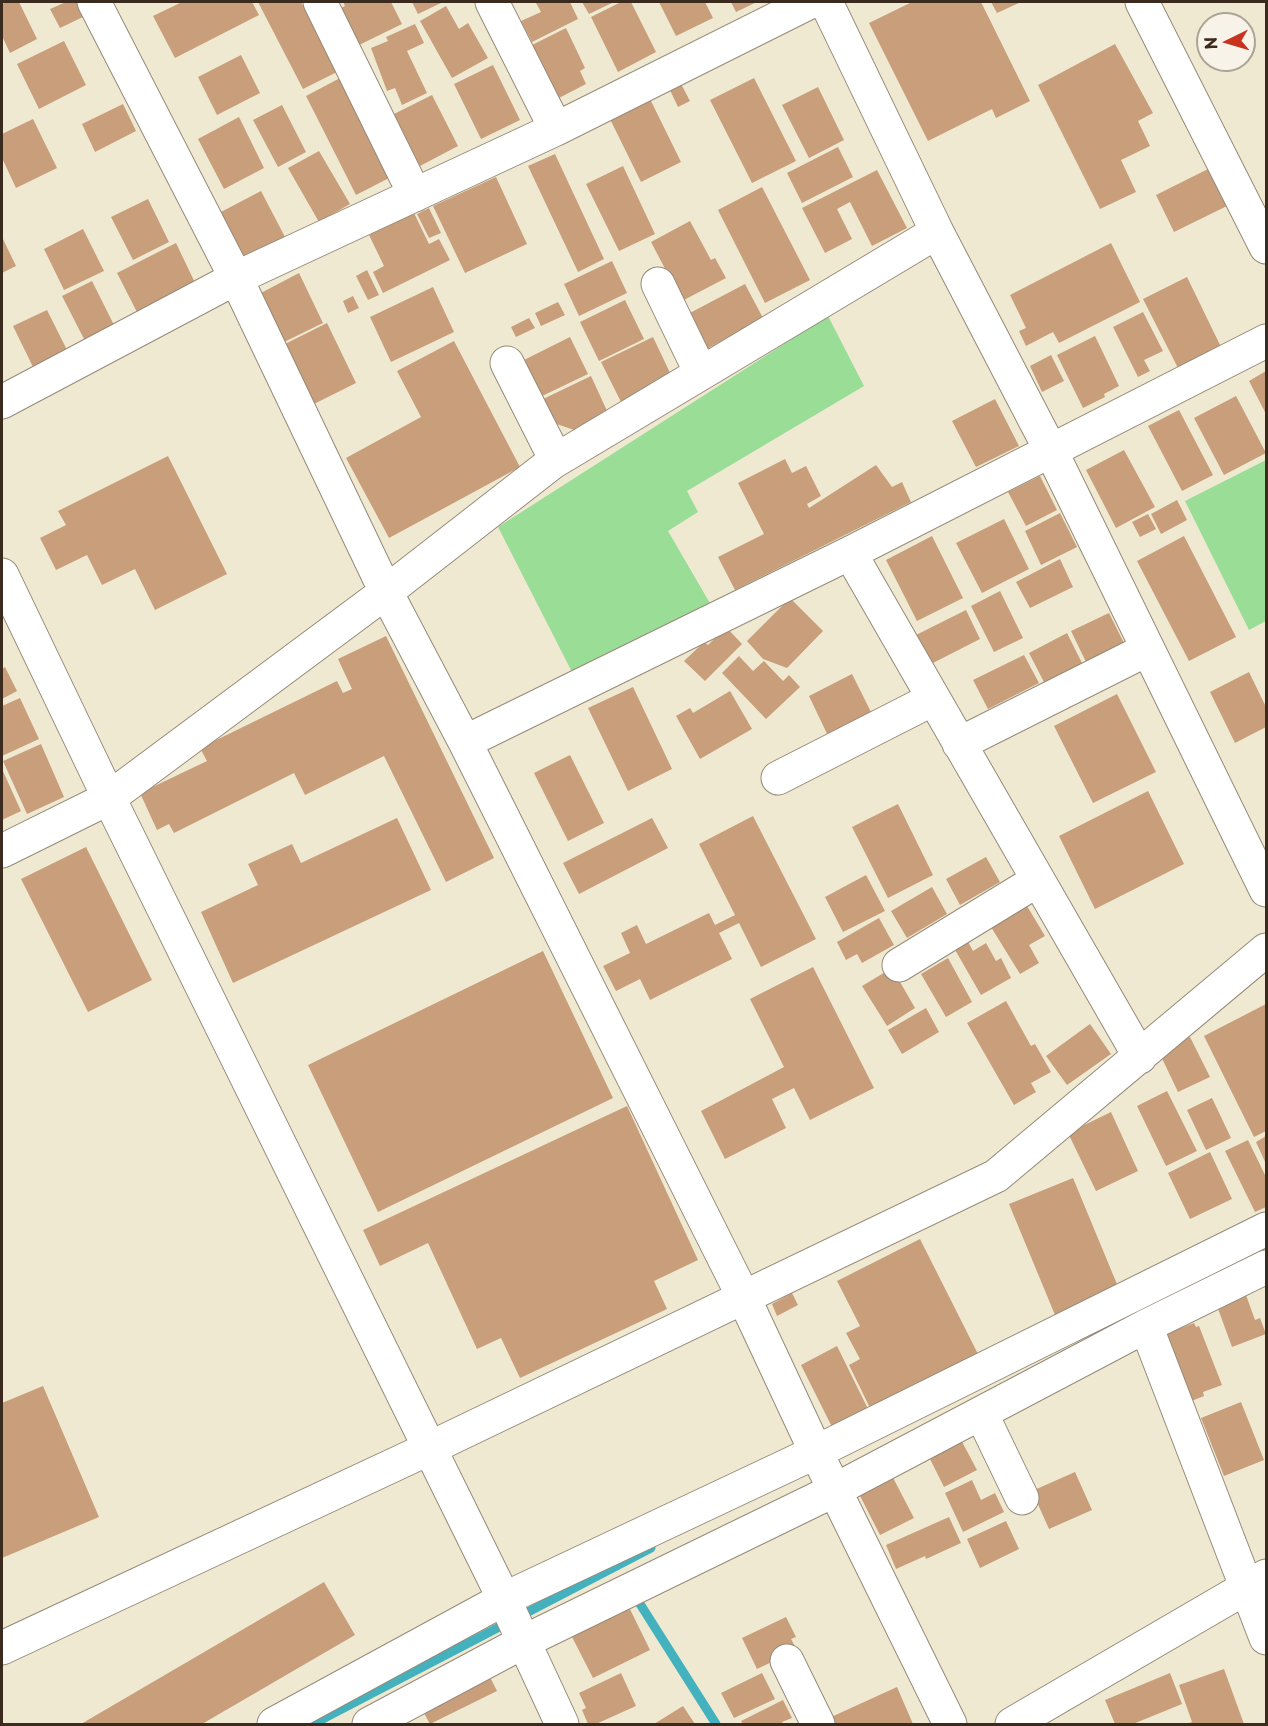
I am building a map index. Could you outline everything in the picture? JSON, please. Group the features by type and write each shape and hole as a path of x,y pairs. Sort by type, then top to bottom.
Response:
{"street":[{"path":"94,2 236,279 386,592 465,742 744,1298 824,1468 950,1725"},
{"path":"320,2 415,195"},
{"path":"492,2 556,129"},
{"path":"2,402 236,279 556,129 810,2"},
{"path":"826,2 937,232 1051,451 1266,890"},
{"path":"1142,2 1266,247"},
{"path":"2,851 109,798 386,592 556,460 937,232"},
{"path":"658,284 701,373"},
{"path":"465,742 850,553 1266,341"},
{"path":"507,363 556,460"},
{"path":"850,553 1140,1057"},
{"path":"2,575 109,798 504,1599 562,1725"},
{"path":"959,744 1148,649"},
{"path":"778,778 933,699"},
{"path":"899,965 1038,880"},
{"path":"2,1648 430,1448 996,1176 1266,950"},
{"path":"369,1725 520,1636 1266,1228"},
{"path":"274,1725 504,1599 824,1468 981,1413 1146,1326 1266,1267"},
{"path":"1146,1326 1257,1581 1266,1638"},
{"path":"981,1413 1022,1498"},
{"path":"1012,1725 1257,1581"},
{"path":"787,1661 818,1725"}],"green space":[{"path":"828,316 864,386 687,491 698,512 668,531 711,605 573,674 498,527"},
{"path":"1266,460 1266,621 1249,630 1185,501"}],"building":[{"path":"19,2 37,39 10,53 2,36 2,4"},
{"path":"66,2 77,2 85,16 60,28 50,9"},
{"path":"182,2 252,2 259,15 175,58 153,16"},
{"path":"258,2 301,2 337,72 303,89"},
{"path":"343,2 391,2 402,24 357,46 339,9 345,6"},
{"path":"412,2 443,2 418,14"},
{"path":"570,2 578,19 532,42 521,21 541,12 536,3"},
{"path":"582,2 614,2 589,14"},
{"path":"621,2 631,2 656,52 618,72 591,17"},
{"path":"659,2 705,2 713,18 676,36"},
{"path":"731,2 757,2 736,12"},
{"path":"912,2 981,2 1030,101 996,118 992,109 928,141 869,23"},
{"path":"991,2 1021,2 997,13"},
{"path":"446,6 459,29 468,23 488,58 452,78 420,21"},
{"path":"415,24 424,43 407,51 427,93 402,105 395,88 387,91 371,48 388,41 386,37"},
{"path":"566,28 585,68 580,71 586,84 559,98 532,45"},
{"path":"64,41 86,85 39,109 17,64"},
{"path":"1115,44 1153,113 1138,121 1150,146 1121,160 1136,192 1100,209 1038,85"},
{"path":"241,55 260,93 217,115 198,77"},
{"path":"493,65 520,120 481,139 454,84"},
{"path":"340,78 391,177 356,195 306,96"},
{"path":"754,78 796,161 752,183 710,100"},
{"path":"679,80 690,101 678,107 668,86"},
{"path":"818,87 844,140 809,158 782,105"},
{"path":"432,95 458,146 420,166 394,114"},
{"path":"649,97 681,162 641,182 609,117"},
{"path":"123,104 136,131 95,152 82,124"},
{"path":"282,105 306,152 278,167 253,120"},
{"path":"239,117 264,168 224,189 198,139"},
{"path":"33,119 57,168 16,188 2,158 2,134"},
{"path":"838,147 853,177 802,203 787,173"},
{"path":"319,151 350,204 319,222 288,168"},
{"path":"555,154 604,259 578,272 528,166"},
{"path":"623,166 655,234 619,251 586,184"},
{"path":"1208,169 1227,206 1174,232 1156,195"},
{"path":"877,170 907,228 872,246 850,202 837,209 852,239 825,253 802,208"},
{"path":"496,177 527,244 465,273 433,206"},
{"path":"762,187 810,280 765,303 718,210"},
{"path":"261,191 285,237 243,259 219,213"},
{"path":"148,199 169,242 133,260 111,217"},
{"path":"429,208 441,233 429,238 417,214"},
{"path":"414,213 429,244 439,239 450,260 383,293 373,272 384,266 369,235"},
{"path":"690,221 711,260 715,258 726,278 682,301 651,242"},
{"path":"83,229 104,271 64,290 44,249"},
{"path":"2,237 16,266 2,273"},
{"path":"176,243 198,289 140,318 117,273"},
{"path":"1111,243 1140,302 1059,343 1053,332 1026,346 1019,331 1026,328 1010,295"},
{"path":"612,261 627,293 579,316 564,284"},
{"path":"367,270 379,295 368,300 356,276"},
{"path":"299,273 323,323 282,343 259,294"},
{"path":"1187,277 1221,347 1178,368 1143,299"},
{"path":"92,281 114,325 84,339 62,296"},
{"path":"745,284 763,318 705,350 686,315"},
{"path":"433,287 454,332 391,362 370,317"},
{"path":"353,296 359,308 348,313 343,301"},
{"path":"625,300 644,339 599,361 580,322"},
{"path":"558,302 565,315 541,326 535,313"},
{"path":"47,310 67,350 33,367 13,326"},
{"path":"1143,312 1163,351 1144,360 1150,371 1138,377 1113,327"},
{"path":"529,318 535,328 516,337 511,327"},
{"path":"327,323 356,383 314,404 285,344"},
{"path":"1095,336 1119,386 1104,394 1105,397 1083,408 1057,355"},
{"path":"570,337 588,374 538,398 520,362"},
{"path":"653,337 672,377 621,402 601,362"},
{"path":"454,341 520,467 389,538 346,458 421,417 397,371"},
{"path":"1051,355 1064,381 1042,392 1030,366"},
{"path":"1266,371 1266,414 1249,381"},
{"path":"591,376 608,413 574,430 551,422 541,400"},
{"path":"1236,396 1266,453 1224,475 1194,418"},
{"path":"995,399 1019,446 976,467 952,421"},
{"path":"1179,410 1213,475 1182,491 1148,426"},
{"path":"1124,450 1155,507 1116,528 1086,470"},
{"path":"168,456 227,574 155,610 135,569 102,585 87,555 56,570 40,538 66,525 58,511"},
{"path":"785,459 792,473 806,466 821,496 807,504 809,508 876,465 892,487 902,482 911,502 735,590 718,557 764,534 738,483"},
{"path":"1040,476 1057,510 1026,526 1008,492"},
{"path":"1177,500 1187,520 1161,534 1151,514"},
{"path":"1060,513 1077,547 1041,565 1025,531"},
{"path":"1148,514 1156,529 1140,537 1132,522"},
{"path":"1004,519 1029,569 982,593 956,543"},
{"path":"932,536 963,598 917,621 886,560"},
{"path":"1184,536 1236,637 1189,661 1137,561"},
{"path":"1060,559 1073,587 1030,608 1016,582"},
{"path":"1000,591 1023,638 994,652 971,606"},
{"path":"790,598 823,631 787,668 763,659 747,641"},
{"path":"966,610 980,639 929,665 914,636"},
{"path":"1109,613 1126,647 1088,666 1071,631"},
{"path":"726,627 742,644 705,681 684,661 704,642 708,645"},
{"path":"1067,633 1083,665 1045,684 1029,653"},
{"path":"386,636 494,858 446,882 384,756 305,795 294,773 174,833 169,824 157,830 140,793 207,761 200,748 337,681 343,693 352,689 338,659"},
{"path":"1024,655 1039,683 988,709 973,680"},
{"path":"739,656 753,671 764,661 783,681 789,675 800,687 766,719 722,673"},
{"path":"5,667 17,691 2,699 2,669"},
{"path":"1249,672 1266,707 1266,727 1235,743 1210,692"},
{"path":"852,674 874,718 830,740 809,696"},
{"path":"633,687 672,769 628,791 588,708"},
{"path":"730,691 752,729 700,759 676,716 690,708 693,713"},
{"path":"1117,694 1156,772 1093,803 1054,726"},
{"path":"20,698 39,739 2,756 2,706"},
{"path":"41,744 64,797 27,814 3,761"},
{"path":"570,755 604,823 568,841 534,773"},
{"path":"2,769 21,811 2,820"},
{"path":"1148,791 1184,864 1095,909 1059,836"},
{"path":"898,804 933,875 888,898 852,827"},
{"path":"753,816 816,939 761,967 739,923 719,933 732,959 650,1000 640,979 616,991 603,966 630,953 621,933 637,925 646,944 709,913 715,925 735,915 699,844"},
{"path":"397,818 431,890 233,983 201,912 258,885 248,864 292,844 301,863"},
{"path":"652,818 668,848 579,894 563,863"},
{"path":"86,847 152,980 88,1012 21,879"},
{"path":"986,857 1000,882 960,905 946,879"},
{"path":"866,875 885,911 843,932 825,897"},
{"path":"932,887 947,914 907,938 891,911"},
{"path":"1027,906 1045,936 1029,945 1039,963 1020,974 991,927"},
{"path":"879,918 894,945 862,963 857,954 846,960 837,942"},
{"path":"967,940 973,951 986,943 996,961 1001,958 1011,978 981,995 954,948"},
{"path":"543,951 613,1098 378,1212 308,1065"},
{"path":"948,958 972,1002 946,1017 921,974"},
{"path":"813,967 874,1088 810,1120 794,1088 772,1099 786,1128 725,1159 701,1111 784,1067 750,999"},
{"path":"892,968 915,1008 887,1026 862,986"},
{"path":"1006,1001 1031,1046 1035,1044 1051,1072 1031,1083 1036,1092 1014,1105 967,1023"},
{"path":"1266,1004 1266,1131 1254,1137 1204,1036"},
{"path":"926,1008 939,1032 902,1054 888,1030"},
{"path":"1090,1024 1111,1054 1067,1085 1046,1056"},
{"path":"1190,1037 1210,1077 1178,1092 1159,1052"},
{"path":"1167,1091 1197,1151 1166,1166 1137,1106"},
{"path":"1212,1098 1231,1138 1206,1150 1187,1110"},
{"path":"627,1106 698,1260 654,1281 667,1309 520,1378 501,1338 477,1349 428,1243 380,1266 363,1230"},
{"path":"1111,1112 1138,1171 1096,1191 1068,1133"},
{"path":"1266,1136 1266,1164 1256,1142"},
{"path":"1248,1140 1266,1177 1266,1207 1255,1212 1225,1151"},
{"path":"1210,1152 1232,1199 1190,1219 1168,1173"},
{"path":"1073,1178 1119,1289 1055,1315 1009,1204"},
{"path":"920,1239 979,1356 871,1410 849,1365 860,1359 846,1333 860,1326 837,1281"},
{"path":"792,1293 798,1305 777,1316 772,1304"},
{"path":"1246,1295 1255,1320 1260,1318 1266,1334 1232,1347 1217,1306"},
{"path":"1194,1323 1196,1327 1199,1326 1222,1385 1203,1392 1204,1396 1189,1402 1163,1335"},
{"path":"837,1346 869,1411 833,1429 801,1365"},
{"path":"43,1386 99,1517 2,1558 2,1403"},
{"path":"1241,1402 1264,1460 1224,1476 1201,1418"},
{"path":"960,1438 977,1470 944,1487 928,1455"},
{"path":"890,1472 914,1518 880,1535 857,1490"},
{"path":"1075,1472 1092,1510 1049,1529 1032,1491"},
{"path":"972,1480 981,1500 995,1493 1004,1512 963,1532 945,1493"},
{"path":"949,1517 961,1543 926,1559 925,1556 896,1569 886,1545"},
{"path":"1006,1521 1019,1549 980,1568 967,1539"},
{"path":"324,1582 355,1635 202,1724 81,1724"},
{"path":"627,1603 650,1650 593,1678 569,1631"},
{"path":"786,1617 796,1637 791,1639 797,1650 757,1669 742,1638"},
{"path":"485,1667 497,1691 430,1724 418,1702"},
{"path":"1224,1669 1244,1724 1186,1724 1192,1722 1179,1685"},
{"path":"621,1673 636,1706 596,1724 588,1724 582,1710 586,1708 579,1693"},
{"path":"762,1673 775,1699 734,1718 721,1693"},
{"path":"1170,1673 1182,1704 1133,1724 1115,1724 1105,1700"},
{"path":"897,1687 913,1724 832,1724 829,1718"},
{"path":"783,1700 792,1718 782,1722 784,1724 743,1724 741,1721"},
{"path":"683,1706 695,1724 654,1724"}],"waterway":[{"path":"313,1724 651,1548"},
{"path":"635,1596 716,1724"}]}
